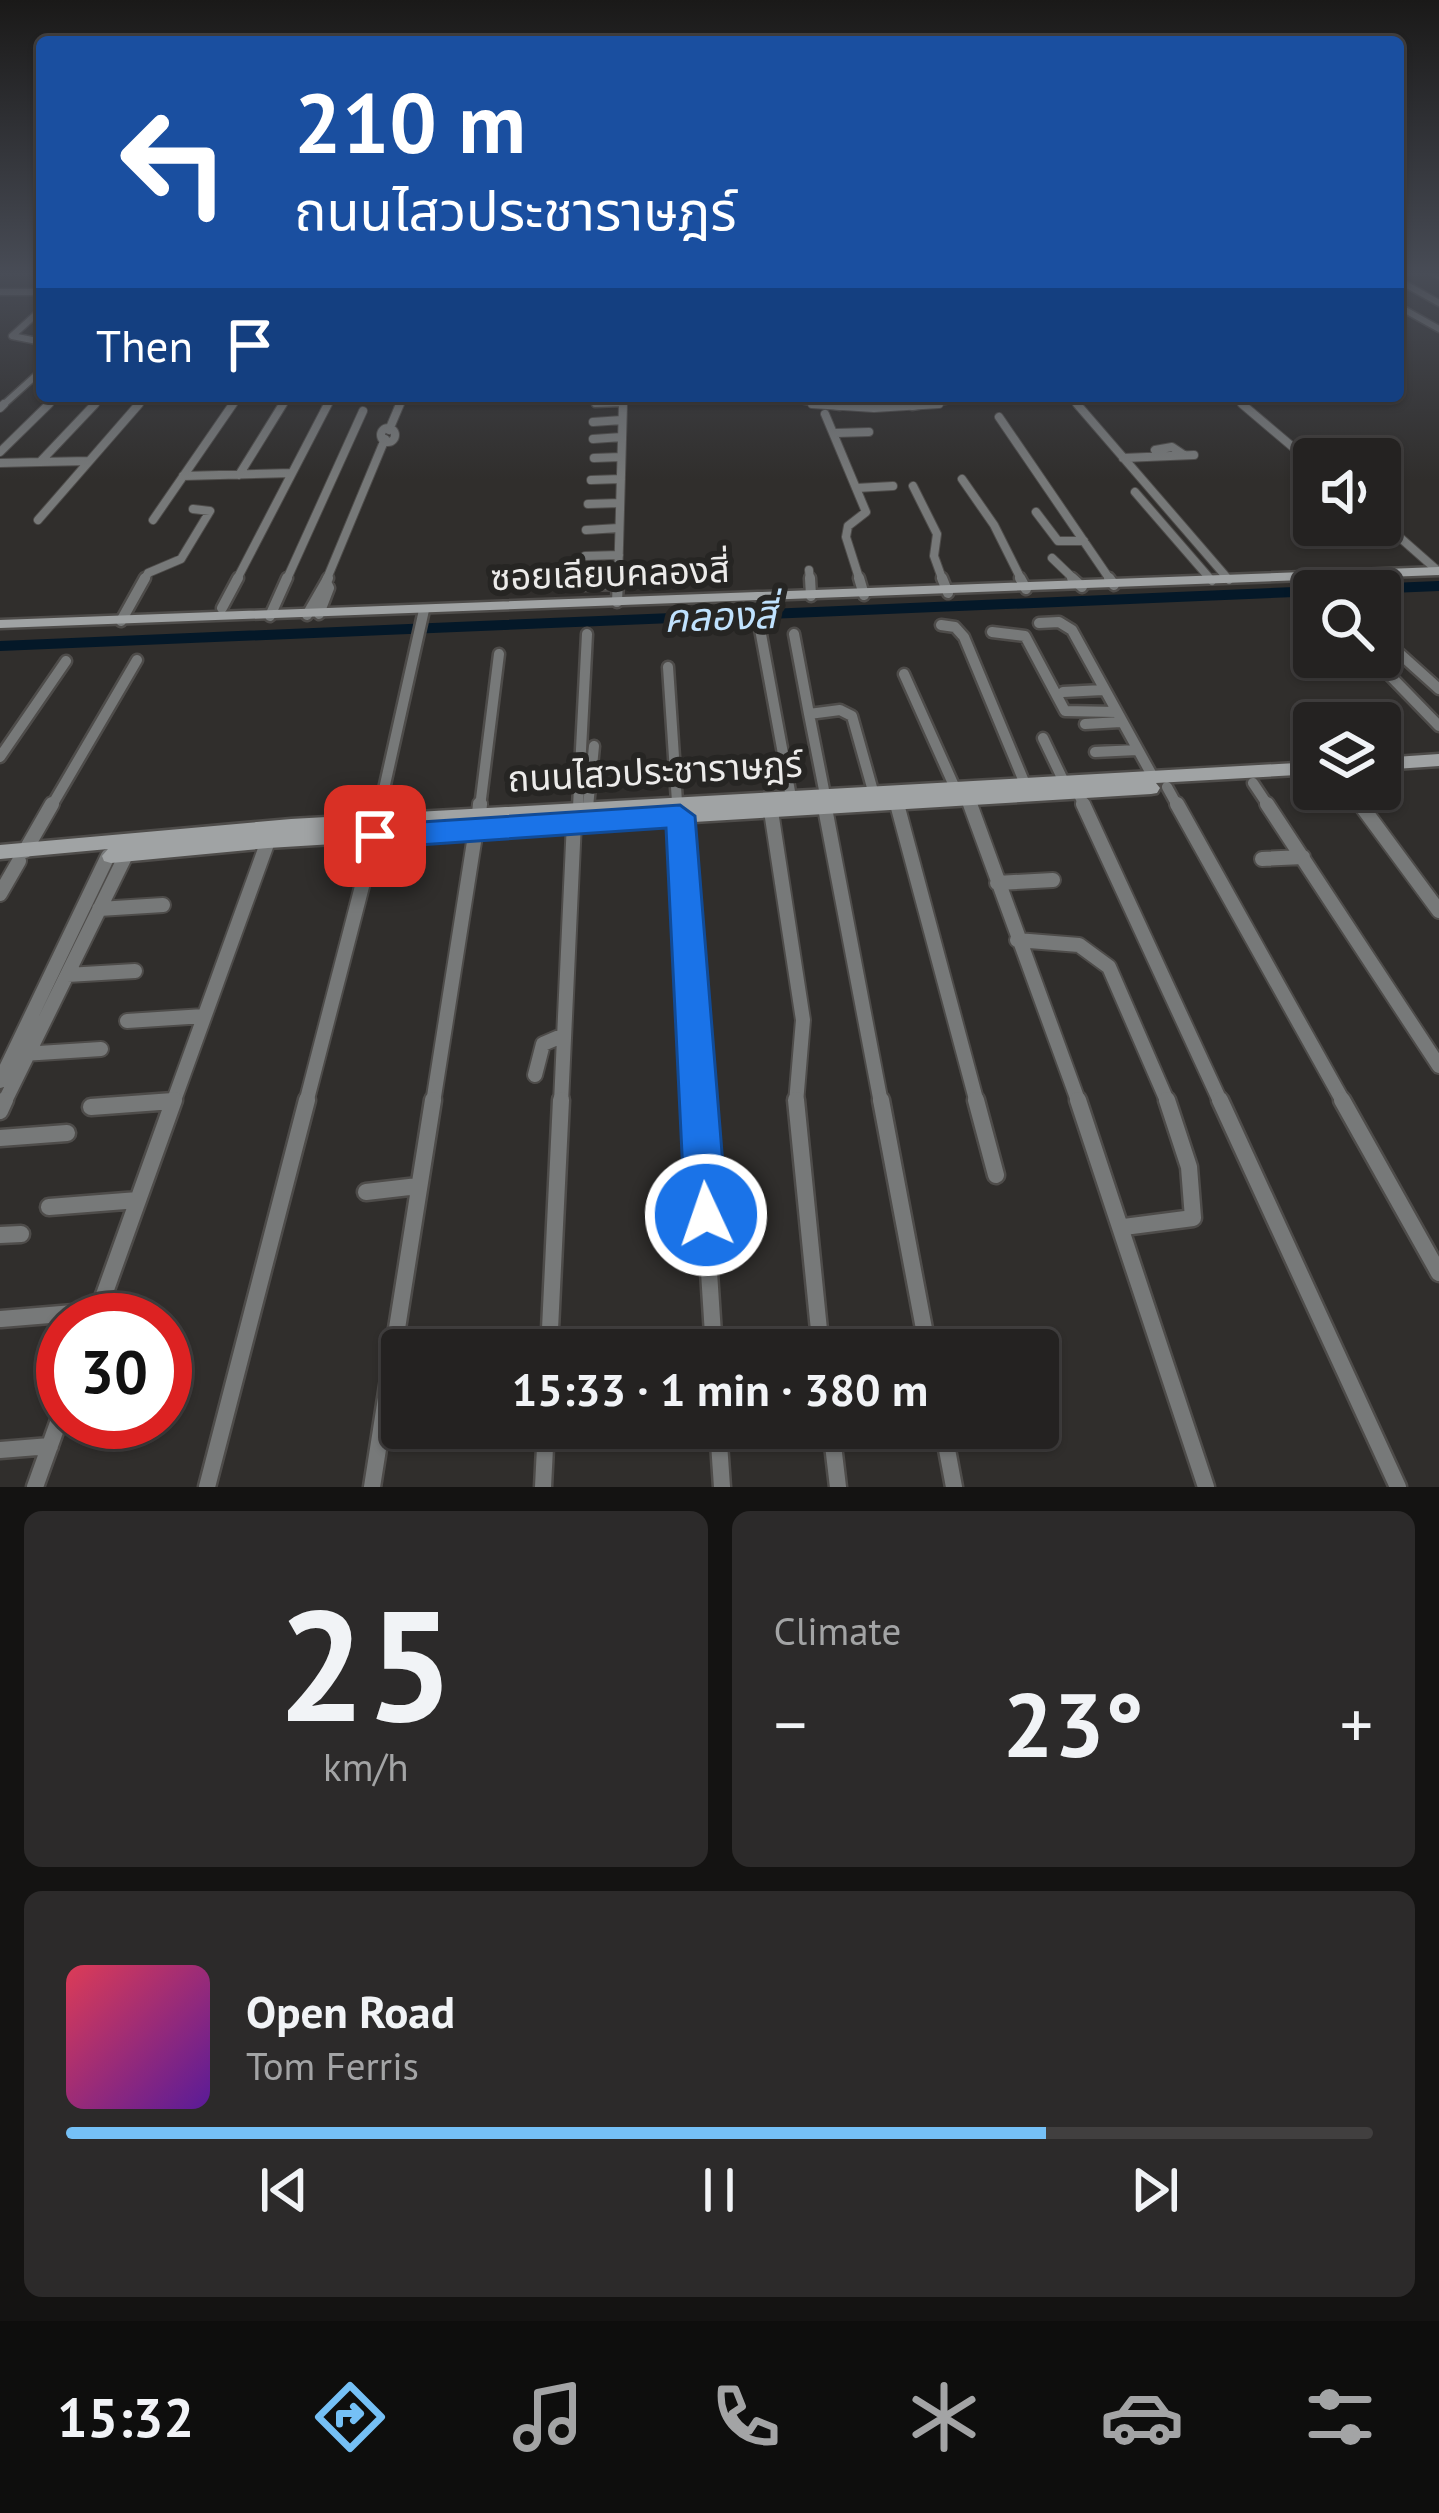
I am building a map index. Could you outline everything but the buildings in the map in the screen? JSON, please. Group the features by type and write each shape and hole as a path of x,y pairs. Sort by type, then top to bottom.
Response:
{"main road":[{"name":"ซอยเลียบคลองสี่","path":"0,624 423,613 1439,571"},
{"path":"1401,763 1439,760"},
{"name":"ถนนไสวประชาราษฎร์","path":"15,858 580,812 771,811 874,791 951,794 1293,770"},
{"path":"1401,774 1439,772"},
{"name":"ถนนไสวประชาราษฎร์","path":"1160,782 1293,780"},
{"name":"ถนนไสวประชาราษฎร์","path":"678,809 791,797 897,803 1024,784 1071,787"},
{"name":"ถนนไสวประชาราษฎร์","path":"0,852 15,858 117,855 376,829"}],"street":[{"path":"0,409 36,375"},
{"path":"20,390 36,390"},
{"path":"0,452 51,402"},
{"path":"40,462 96,402"},
{"path":"38,520 141,402"},
{"path":"153,520 234,402"},
{"path":"239,476 284,402"},
{"path":"222,608 329,402"},
{"path":"313,614 329,588 326,582 401,402"},
{"path":"595,404 609,402"},
{"path":"617,602 623,402"},
{"path":"801,402 817,406 952,402"},
{"path":"1075,402 1220,580"},
{"path":"1240,402 1293,447"},
{"path":"270,616 363,411"},
{"path":"825,414 866,516 848,526 846,537 863,596"},
{"path":"845,415 851,433"},
{"path":"999,417 1114,585"},
{"path":"593,422 622,420"},
{"path":"836,434 869,432"},
{"path":"593,439 622,437"},
{"path":"1123,458 1189,455"},
{"path":"594,458 621,457"},
{"path":"0,463 89,461"},
{"path":"182,476 292,473"},
{"path":"591,480 621,478"},
{"path":"962,479 994,525 1026,589"},
{"path":"913,486 937,534 934,556 948,593"},
{"path":"856,488 893,487"},
{"path":"1135,492 1220,580"},
{"path":"588,505 620,503"},
{"path":"121,621 148,573 181,559 210,511 193,508"},
{"path":"1036,512 1055,538 1084,541"},
{"path":"586,530 620,528"},
{"path":"1401,538 1439,571"},
{"path":"585,556 619,555"},
{"path":"1052,557 1082,587"},
{"path":"809,570 812,596"},
{"path":"583,585 618,584"},
{"path":"206,1487 376,829 423,613"},
{"path":"1039,622 1059,622 1072,630 1439,1273"},
{"path":"941,625 955,626 964,637 1024,784"},
{"path":"760,629 791,797"},
{"path":"992,632 1012,631 1029,640 1065,711 1119,717"},
{"path":"550,1329 587,634"},
{"path":"794,634 924,1329"},
{"path":"372,1487 500,654"},
{"path":"1401,655 1439,688"},
{"path":"0,894 15,858 137,660"},
{"path":"0,757 66,661"},
{"path":"668,667 713,1329"},
{"path":"904,674 951,794 997,883 1124,1227 1171,1394 1206,1487"},
{"path":"1392,678 1439,726"},
{"path":"1063,692 1103,690"},
{"path":"809,714 840,710 852,716 874,791"},
{"path":"1085,724 1119,717"},
{"path":"1043,738 1071,787 1398,1487"},
{"path":"580,812 594,746"},
{"path":"1095,752 1137,750"},
{"path":"1253,783 1439,1066"},
{"path":"897,803 997,1175"},
{"path":"1364,810 1439,911"},
{"path":"771,811 803,1020 795,1116 819,1329"},
{"path":"104,1293 268,841"},
{"path":"0,1081 67,975 117,855"},
{"path":"117,855 76,916 90,919 163,905"},
{"path":"1262,860 1303,857"},
{"path":"997,883 1053,880"},
{"path":"0,1111 21,1054 90,919"},
{"path":"1017,940 1069,939 1099,954 1188,1159 1198,1204 1193,1218 1124,1227"},
{"path":"67,975 135,971"},
{"path":"127,1021 204,1016"},
{"path":"535,1076 543,1044 564,1035"},
{"path":"21,1054 101,1049"},
{"path":"91,1107 173,1101"},
{"path":"0,1138 67,1133"},
{"path":"366,1192 418,1186"},
{"path":"49,1207 138,1200"},
{"path":"0,1235 21,1234"},
{"path":"2,1319 36,1318"},
{"path":"0,1450 36,1447"},
{"path":"35,1487 49,1449"},
{"path":"543,1487 545,1449"},
{"path":"719,1449 722,1487"},
{"path":"833,1449 838,1487"},
{"path":"947,1449 954,1487"}],"waterway":[{"name":"คลองสี่","path":"0,646 1439,586"}],"route":[{"path":"375,836 680,816 706,1215"}]}
